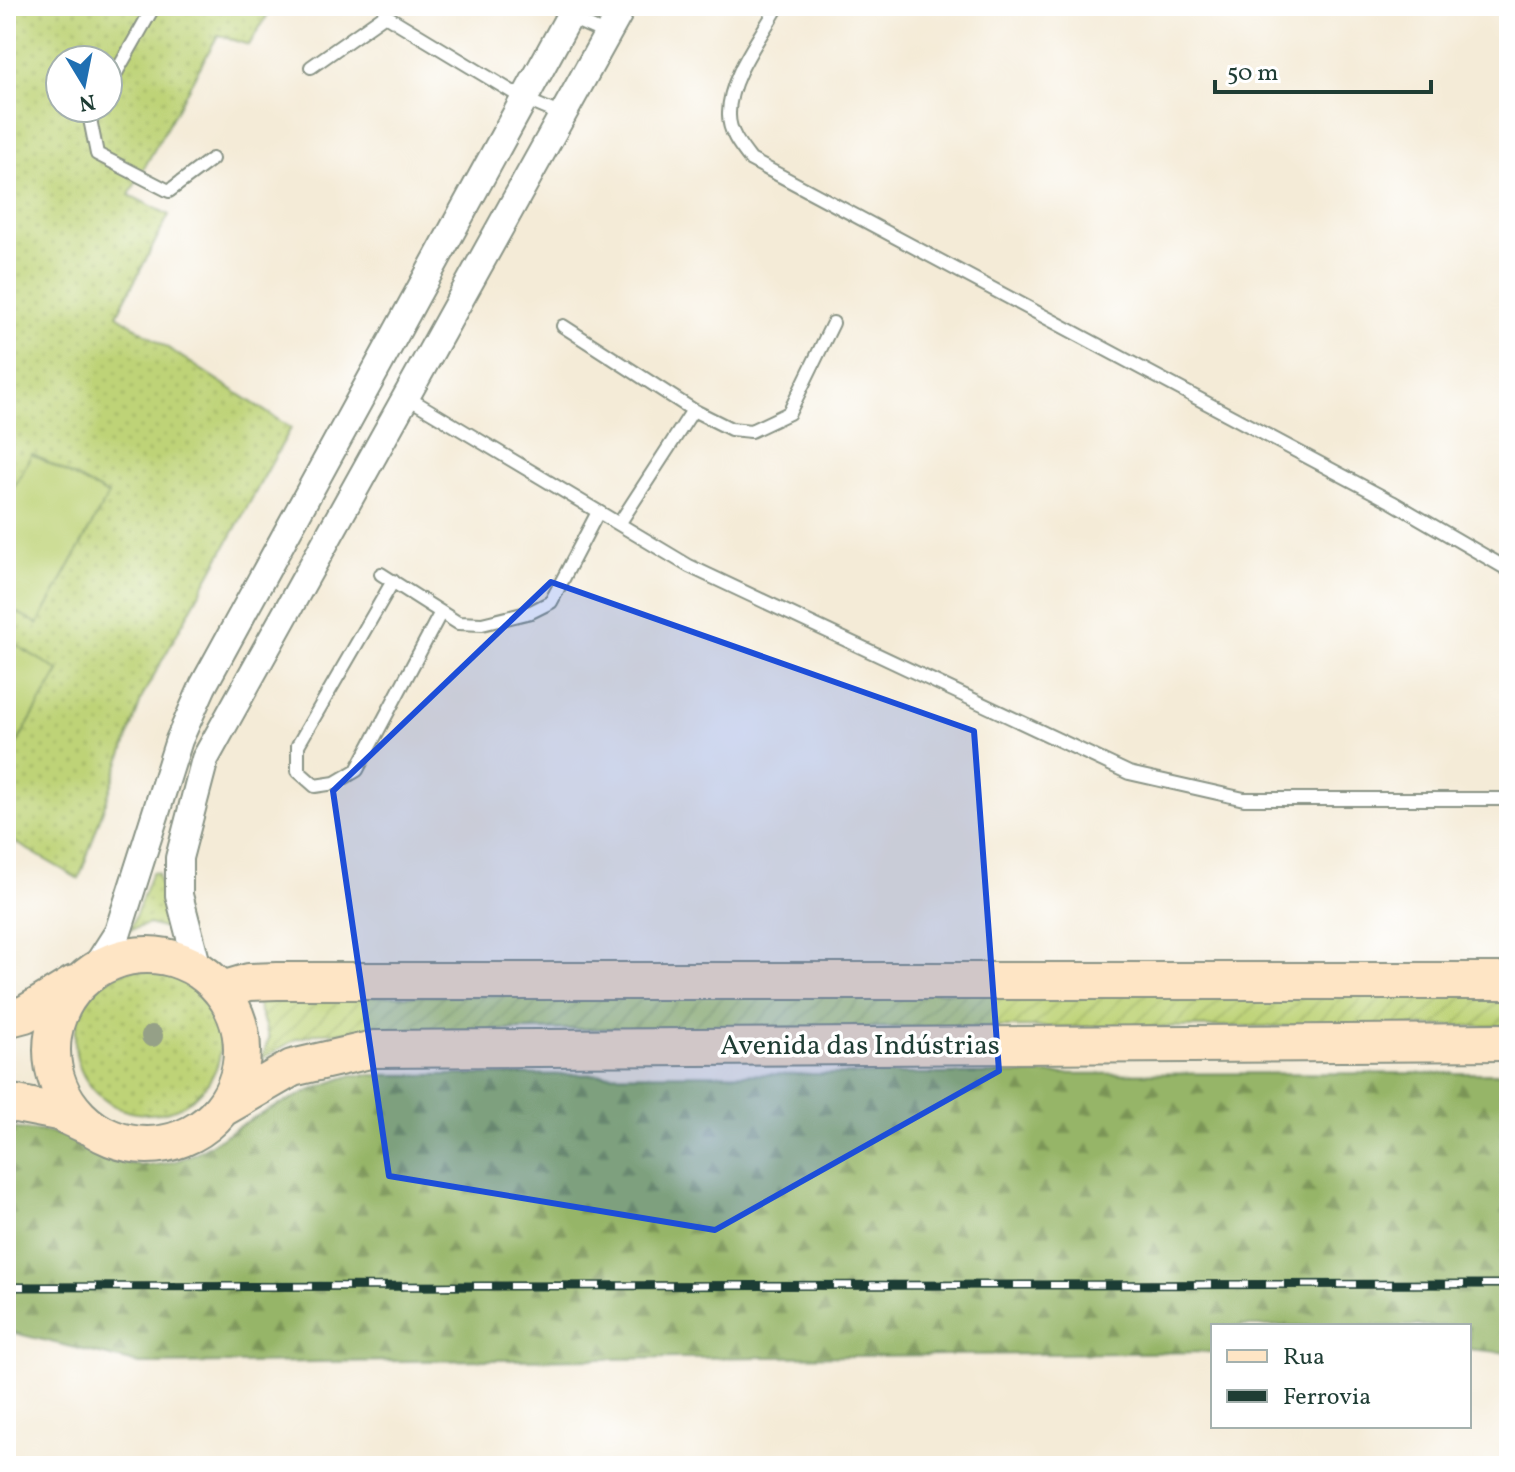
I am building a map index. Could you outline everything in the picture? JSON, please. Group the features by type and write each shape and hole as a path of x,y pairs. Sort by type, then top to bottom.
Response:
{"main road":[{"path":"6,1019 25,1014 118,959 145,954 173,957 210,979 238,1017 243,1048 239,1080 223,1108 202,1128 175,1141 145,1145 116,1140 58,1112 6,1102"},
{"path":"89,974 66,998 55,1024 51,1052 56,1081 69,1106 89,1126"},
{"path":"210,979 249,982 1509,981"},
{"name":"Avenida das Indústrias","path":"223,1108 292,1068 374,1049 1509,1042"}],"street":[{"path":"210,979 179,895 179,858 205,759 623,6"},
{"path":"89,974 124,917 179,740 203,686 524,99 568,10"},
{"path":"341,434 373,453"}],"lane":[{"path":"124,59 154,6"},
{"path":"778,6 743,69 729,116 735,139 751,160 1392,502 1509,570"},
{"path":"568,10 607,34"},
{"path":"311,67 385,15 524,99 562,115"},
{"path":"91,124 97,154 169,191 212,159"},
{"path":"563,326 693,410 731,429 751,431 789,413 833,323"},
{"path":"405,396 689,566 1129,773 1244,799 1509,799"},
{"path":"619,524 693,410"},
{"path":"381,574 458,623 482,624 531,612 551,602 598,512"},
{"path":"393,581 298,745 298,771 315,786 335,783 357,770 441,612"}],"highlighted area":[{"path":"551,582 974,731 999,1071 715,1230 389,1176 333,791"}],"green space":[{"path":"6,6 273,6 249,45 218,35 129,195 169,215 117,315 291,428 143,695 79,879 6,837"},
{"path":"32,454 108,495 38,624 6,606 6,501"},
{"path":"6,639 59,671 6,762"},
{"path":"152,872 158,873 169,930 149,924 130,930"},
{"path":"148,968 176,973 200,989 216,1013 221,1041 216,1069 200,1093 176,1109 148,1114 120,1109 96,1093 80,1069 75,1041 80,1013 96,989 120,973"},
{"path":"1509,988 1509,1026 646,1028 318,1033 296,1039 261,1060 269,1038 255,997"},
{"path":"1509,1073 1509,1353 1471,1349 1471,1324 1211,1324 1211,1352 140,1364 6,1331 6,1128 60,1135 121,1161 158,1165 202,1150 280,1104 353,1075"}],"railway":[{"path":"6,1287 1509,1284"}]}
